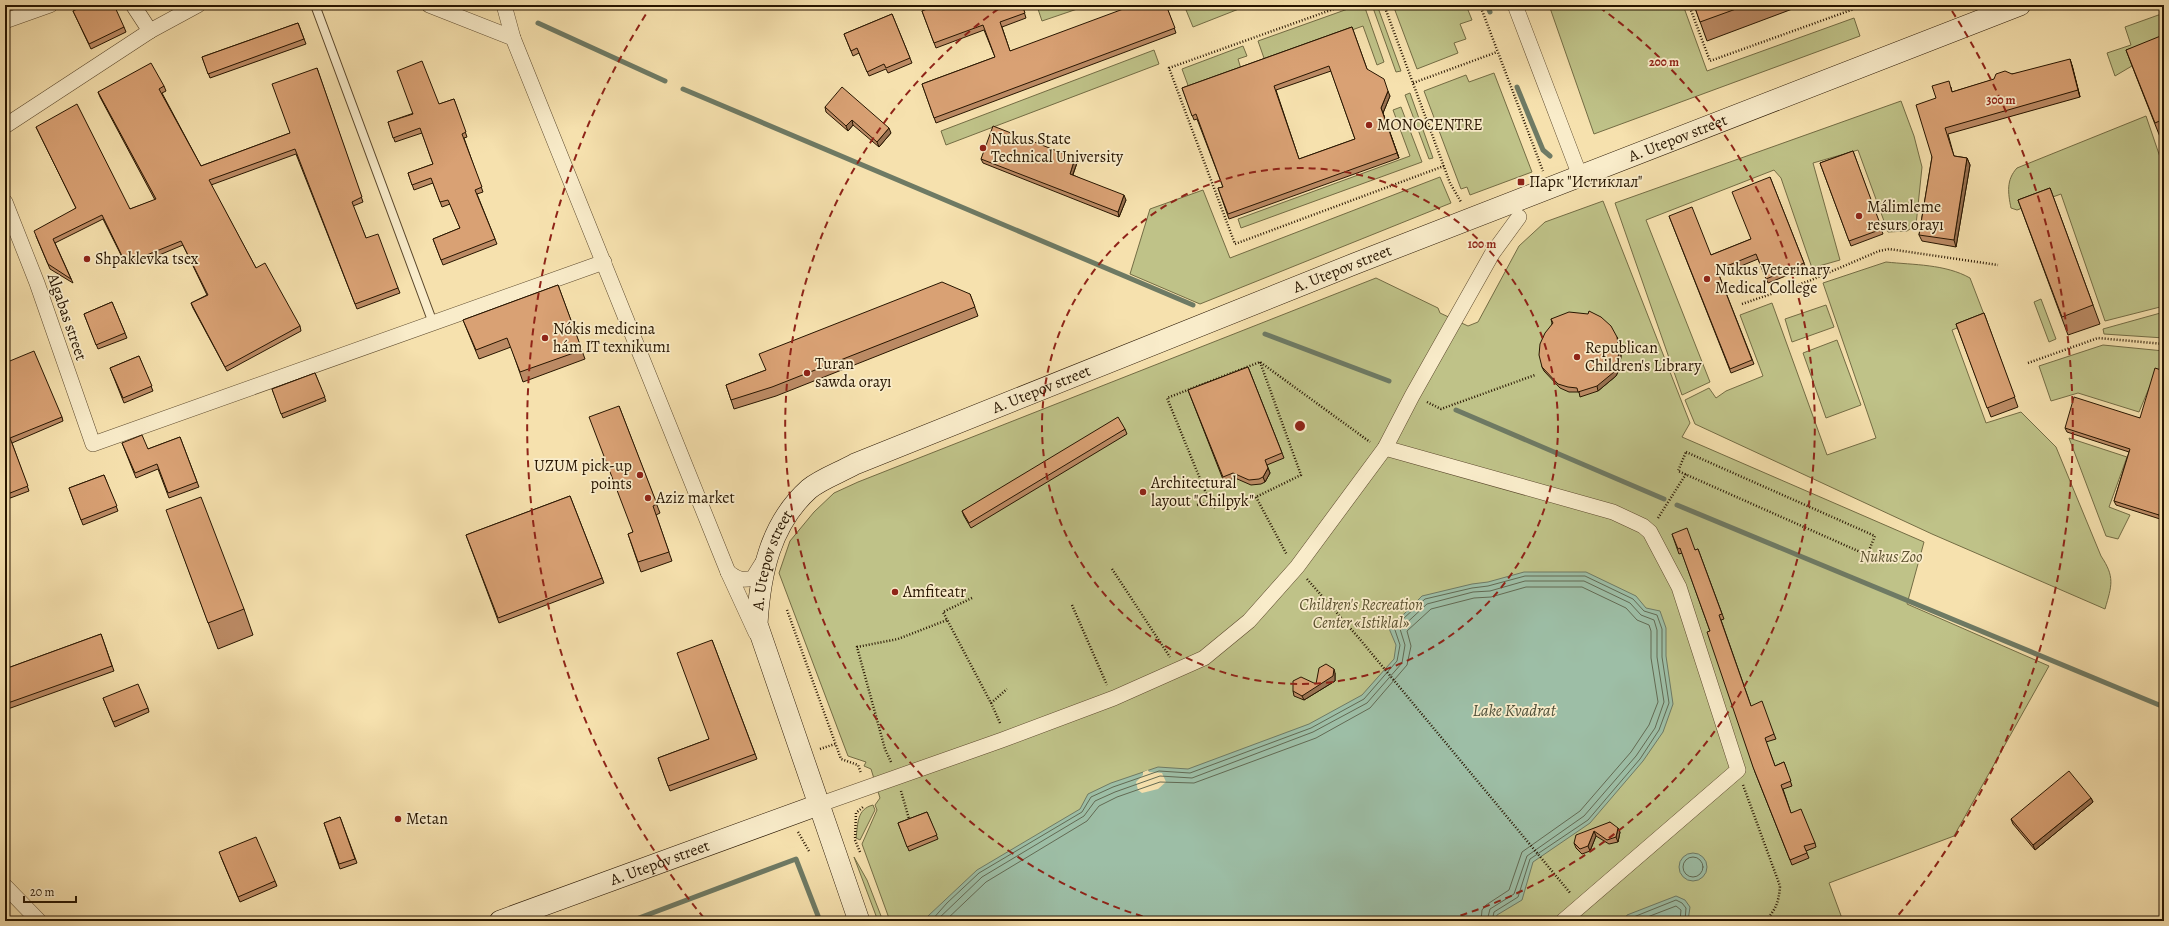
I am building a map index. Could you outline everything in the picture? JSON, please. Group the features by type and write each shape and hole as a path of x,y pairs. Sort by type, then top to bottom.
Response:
{"main road":[{"name":"A. Utepov street","path":"763,646 757,624 759,593 766,558 781,523 810,489 855,464 1346,267 2020,5"},
{"path":"763,646 860,921"},
{"name":"A. Utepov street","path":"500,921 818,805"}],"street":[{"path":"5,21 50,5"},
{"path":"133,5 150,31"},
{"path":"5,126 150,31 198,5"},
{"path":"429,5 513,38"},
{"path":"504,5 513,38 728,572 744,611 763,646"},
{"path":"1515,5 1580,176"},
{"name":"Algabas street","path":"5,202 37,282 93,444 433,323"},
{"path":"818,805 1006,739 1113,699 1204,658 1249,621 1297,567 1385,448 1412,396 1492,254 1519,217"},
{"path":"433,323 604,262"},
{"path":"1385,448 1613,512 1643,526 1650,532 1679,587 1738,770 1563,921"},
{"path":"728,572 740,579 753,578 766,558"},
{"path":"5,886 39,921"}],"lane":[{"path":"315,5 433,323"}],"path":[{"path":"1345,5 1169,68 1235,244 1444,166"},
{"path":"1384,5 1450,183 1461,202"},
{"path":"1480,5 1544,173"},
{"path":"1689,5 1710,61 1865,5"},
{"path":"1413,84 1498,52"},
{"path":"1742,304 1809,281 1879,251 1890,250 1998,265"},
{"path":"2028,363 2098,338 2164,344"},
{"path":"1260,362 1369,442 1385,448"},
{"path":"1260,362 1301,475 1256,497 1212,508 1167,398 1260,362"},
{"path":"1412,396 1441,408 1535,375"},
{"path":"1686,452 1876,536 1867,556 1686,474 1678,471 1686,452"},
{"path":"1650,532 1686,474"},
{"path":"1256,497 1284,551 1580,905"},
{"path":"1198,505 1209,502"},
{"path":"1112,569 1178,670"},
{"path":"972,598 943,612 991,703 1006,739"},
{"path":"1072,605 1113,699"},
{"path":"787,610 841,759 858,765"},
{"path":"908,819 898,776 885,749 857,647 898,639 947,620"},
{"path":"991,703 1007,689"},
{"path":"816,751 835,744"},
{"path":"1738,770 1780,886 1779,900 1774,912 1765,921"},
{"path":"860,852 855,840 856,813 866,804"}],"green space":[{"path":"1049,5 1089,5 1042,21 1038,9"},
{"path":"1184,5 1249,5 1193,27"},
{"path":"1359,5 1364,5 1384,62 1377,65 1363,26 1265,61 1258,41"},
{"path":"1372,5 1377,5 1401,71 1396,72"},
{"path":"1393,5 1466,5 1472,20 1460,24 1466,39 1454,43 1458,53 1417,69"},
{"path":"1549,5 1683,5 1707,71 1854,18 1860,36 1594,134"},
{"path":"2164,13 2164,47 2115,76 2107,53 2131,45 2125,27"},
{"path":"1243,46 1247,56 1238,59 1241,69 1189,88 1182,69"},
{"path":"1154,50 1159,64 946,145 941,131"},
{"path":"1494,73 1532,172 1470,195 1467,187 1461,189 1424,91 1466,75 1469,82"},
{"path":"1410,93 1433,158 1429,159 1405,95"},
{"path":"1901,101 1914,136 1922,167 1916,225 1907,231 1888,232 1858,150 1813,163 1840,260 1812,268 1781,178 1774,170 1646,220 1710,382 1682,395 1615,203"},
{"path":"1401,107 1422,162 1241,228 1238,219 1410,156 1393,110"},
{"path":"2146,116 2160,157 2164,157 2164,202 2160,203 2164,214 2164,306 2105,321 2061,194 2017,210 2011,208 2009,182 2017,168"},
{"path":"1440,177 1451,203 1200,304 1130,274 1150,209 1203,190 1230,258"},
{"name":"Children's Recreation Center «Istiklal»","path":"1603,201 1690,423 1682,437 1924,542 1907,604 2049,666 1954,836 1829,883 1843,921 890,921 862,844 877,810 875,805 880,798 871,769 864,766 866,762 848,756 779,573 790,541 814,512 834,493 858,482 1376,278 1438,308 1440,313 1468,326 1478,322 1519,246 1545,222"},
{"path":"1886,262 1940,268 1960,273 1970,278 1985,317 1952,330 1986,423 2021,412 2056,447 2101,556 2109,570 2111,587 2105,609 1932,534 1695,424 1685,400 1709,388 1716,398 1726,391 1763,376 1740,315 1772,303 1827,455 1876,438 1823,283"},
{"path":"2041,299 2056,339 2049,342 2034,302"},
{"path":"1826,305 1834,327 1792,342 1785,319"},
{"path":"2164,312 2164,338 2104,334 2103,329"},
{"path":"1837,340 1861,405 1826,418 1803,353"},
{"path":"2103,345 2164,351 2164,371 2157,369 2139,412 2078,393 2051,401 2039,366"},
{"path":"2069,438 2127,457 2109,507 2130,515 2118,539 2106,536"},
{"path":"873,805 875,810 860,840 856,838 859,817 864,810"},
{"path":"854,857 867,880 883,921 878,921"}],"water":[{"name":"Lake Kvadrat","path":"1524,572 1586,572 1636,596 1646,608 1660,611 1666,628 1666,656 1673,704 1663,732 1643,761 1590,823 1533,862 1522,900 1497,915 1495,921 927,921 928,916 977,870 1080,809 1088,794 1111,783 1158,767 1188,769 1309,724 1362,695 1394,659 1396,645 1388,626 1404,614 1422,596 1472,584 1488,582"},
{"path":"1693,853 1699,854 1703,857 1706,861 1706,873 1703,877 1699,880 1693,881 1687,880 1683,877 1680,873 1679,867 1680,861 1683,857 1687,854"},
{"path":"1676,896 1685,900 1690,907 1688,921 1624,921 1627,915"}],"pier":[{"path":"1148,770 1149,772 1162,773 1166,782 1158,789 1142,793 1138,790 1136,782 1143,775 1143,772"}],"building":[{"path":"86,5 114,5 124,27 89,44 73,11"},
{"path":"937,5 1022,5 1025,13 1000,22 1010,51 1134,5 1166,5 1175,28 934,118 922,84 995,57 983,25 934,43 922,11"},
{"path":"1694,5 1747,5 1700,22"},
{"path":"892,14 910,58 886,68 884,64 867,72 857,48 851,51 844,34"},
{"path":"298,23 304,39 208,74 202,57"},
{"name":"MONOCENTRE","path":"1352,27 1367,69 1384,79 1388,91 1381,108 1397,153 1228,214 1218,188 1223,187 1196,114 1192,116 1182,88","holes":["1329,66 1355,139 1299,159 1274,86"]},
{"path":"2163,35 2164,119 2155,123 2126,50"},
{"path":"2070,59 2078,90 1945,128 1954,156 1967,158 1954,240 1919,235 1932,157 1916,105 1936,98 1932,86 1949,81 1952,92 1994,79 1996,74 2005,71 2012,74"},
{"path":"422,61 439,104 454,99 466,132 462,134 482,187 475,190 495,239 441,260 433,239 460,228 448,200 440,202 431,178 412,185 408,173 433,164 420,128 393,138 388,122 413,114 397,71"},
{"path":"151,63 164,86 159,89 201,166 290,133 272,84 317,68 362,197 352,202 366,238 378,234 398,288 355,304 295,149 209,180 256,268 265,263 300,326 225,367 191,303 208,295 181,241 137,259 135,256 124,260 102,215 53,239 71,279 48,264 34,231 76,208 36,127 77,104 130,209 156,199 98,92"},
{"path":"842,87 889,128 877,142 852,120 846,126 825,107"},
{"path":"993,126 1075,158 1070,174 1124,195 1118,212 981,159"},
{"path":"1853,151 1882,229 1849,241 1820,163"},
{"name":"Nukus Veterinary Medical College","path":"1770,177 1804,263 1766,279 1756,254 1717,270 1752,360 1730,369 1669,216 1692,207 1711,255 1751,239 1732,192"},
{"path":"2050,188 2093,305 2062,317 2018,200"},
{"path":"942,282 970,294 975,307 772,387 731,400 726,385 766,370 759,354"},
{"path":"558,285 582,350 520,372 507,338 476,350 463,320"},
{"path":"112,302 125,333 96,345 84,314"},
{"path":"1589,311 1601,317 1611,326 1617,337 1619,351 1617,365 1614,372 1597,386 1578,392 1577,388 1558,384 1542,367 1539,355 1540,344 1545,333 1553,323 1551,319 1569,312 1588,314"},
{"path":"1984,313 2015,397 1987,408 1956,324"},
{"path":"34,351 62,417 10,438 28,486 5,495 5,363"},
{"path":"139,356 152,386 123,398 110,368"},
{"path":"1248,367 1282,453 1265,460 1268,468 1263,477 1249,480 1233,473 1223,477 1188,390"},
{"path":"2155,368 2164,371 2164,497 2159,515 2114,501 2130,449 2065,428 2074,397 2140,418"},
{"path":"315,373 325,397 281,414 272,389"},
{"path":"619,406 657,504 653,506 669,552 638,562 628,534 633,532 589,417"},
{"path":"1118,417 1125,429 969,523 962,511"},
{"path":"142,435 148,449 180,437 197,482 168,493 157,464 135,473 122,443"},
{"path":"104,475 117,506 81,520 69,488"},
{"path":"570,496 602,578 498,618 466,535"},
{"path":"201,497 244,609 208,623 166,510"},
{"path":"1687,528 1695,550 1698,549 1722,614 1719,615 1751,706 1762,701 1774,734 1765,738 1775,766 1784,762 1791,781 1781,785 1791,813 1801,809 1815,843 1804,846 1807,853 1790,860 1753,767 1707,632 1710,631 1680,548 1678,549 1672,534"},
{"path":"101,634 112,666 5,704 5,669"},
{"path":"712,640 755,754 668,786 658,758 709,739 677,653"},
{"path":"1326,664 1334,669 1333,676 1302,696 1293,691 1293,681 1301,677 1316,684 1319,668"},
{"path":"138,684 148,708 113,722 103,698"},
{"path":"2069,771 2091,798 2033,845 2011,819"},
{"path":"927,812 937,835 907,847 898,823"},
{"path":"340,817 355,859 339,864 324,823"},
{"path":"1610,822 1618,828 1616,837 1607,840 1594,831 1588,846 1580,849 1574,843 1576,835"},
{"path":"256,837 275,881 238,897 219,852"}],"waterway":[{"path":"1487,5 1490,12"},
{"path":"538,23 665,81"},
{"path":"1517,87 1543,150 1550,156"},
{"path":"683,89 1193,305"},
{"path":"1265,334 1389,381"},
{"path":"1456,410 1664,499"},
{"path":"1677,505 2164,707"},
{"path":"631,921 796,859 820,921"},
{"path":"5,917 9,921"}],"place":[{"name":"MONOCENTRE","path":"1369,125"},
{"name":"Nukus State Technical University","path":"983,148"},
{"name":"Парк \"Истиклал\"","path":"1521,182"},
{"name":"Málimleme resurs orayı","path":"1859,216"},
{"name":"Shpaklevka tsex","path":"87,259"},
{"name":"Nukus Veterinary Medical College","path":"1707,279"},
{"name":"Nókis medicina hám IT texnikumı","path":"545,338"},
{"name":"Republican Children's Library","path":"1577,357"},
{"name":"Turan sawda orayı","path":"807,373"},
{"name":"UZUM pick-up points","path":"640,475"},
{"name":"Architectural layout \"Chilpyk\"","path":"1143,492"},
{"name":"Aziz market","path":"648,498"},
{"name":"Amfiteatr","path":"895,592"},
{"name":"Metan","path":"398,819"}],"park label":[{"name":"Nukus Zoo","path":"1891,557"}]}
